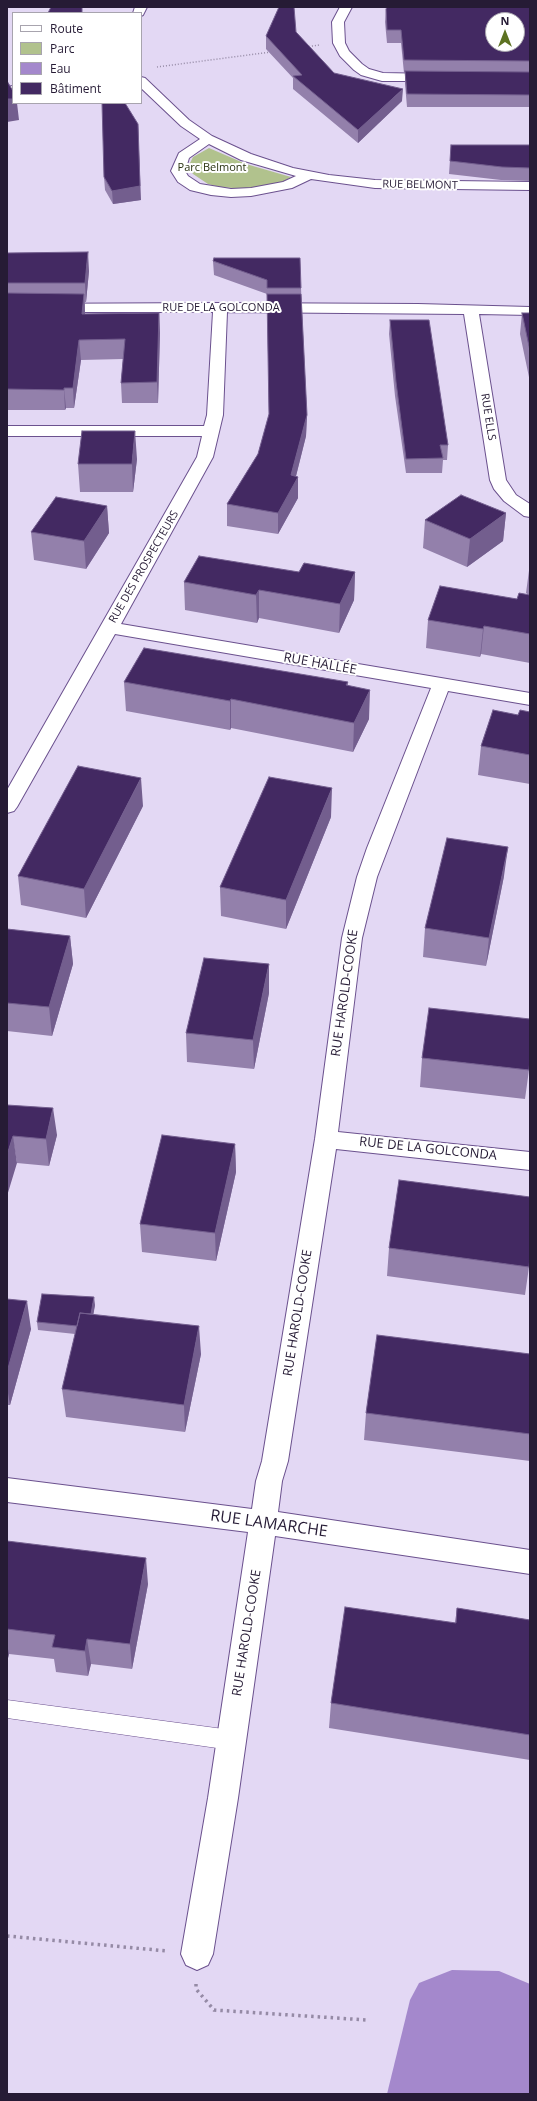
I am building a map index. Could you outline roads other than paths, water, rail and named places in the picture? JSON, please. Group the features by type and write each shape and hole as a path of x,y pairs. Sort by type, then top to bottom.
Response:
{"street":[{"path":"346,7 338,22 338,43 350,61 371,74 398,78 445,78"},
{"name":"RUE BELMONT","path":"142,82 185,122 208,139 254,160 310,175 375,184 530,186"},
{"path":"208,139 184,156 180,163 178,171 184,180 195,187 231,194 251,192 287,185 310,175"},
{"name":"RUE DE LA GOLCONDA","path":"7,308 471,309 530,311"},
{"name":"RUE DES PROSPECTEURS","path":"7,807 199,470 212,431 215,415 220,308"},
{"name":"RUE ELLS","path":"471,309 498,480 502,489 510,498 530,512"},
{"path":"7,431 212,431"},
{"name":"RUE HALLÉE","path":"110,628 530,699"},
{"name":"RUE HAROLD-COOKE","path":"196,1954 231,1740 269,1481 275,1460 326,1139 347,970 358,907 377,848 442,684"},
{"name":"RUE DE LA GOLCONDA","path":"326,1139 530,1161"},
{"name":"RUE LAMARCHE","path":"7,1490 264,1522 530,1562"}],"lane":[{"path":"7,1709 231,1740"}],"water":[{"path":"452,1970 499,1971 530,1984 530,2094 387,2094 410,2000 419,1983"}],"park label":[{"name":"Parc Belmont","path":"212,168"}]}
